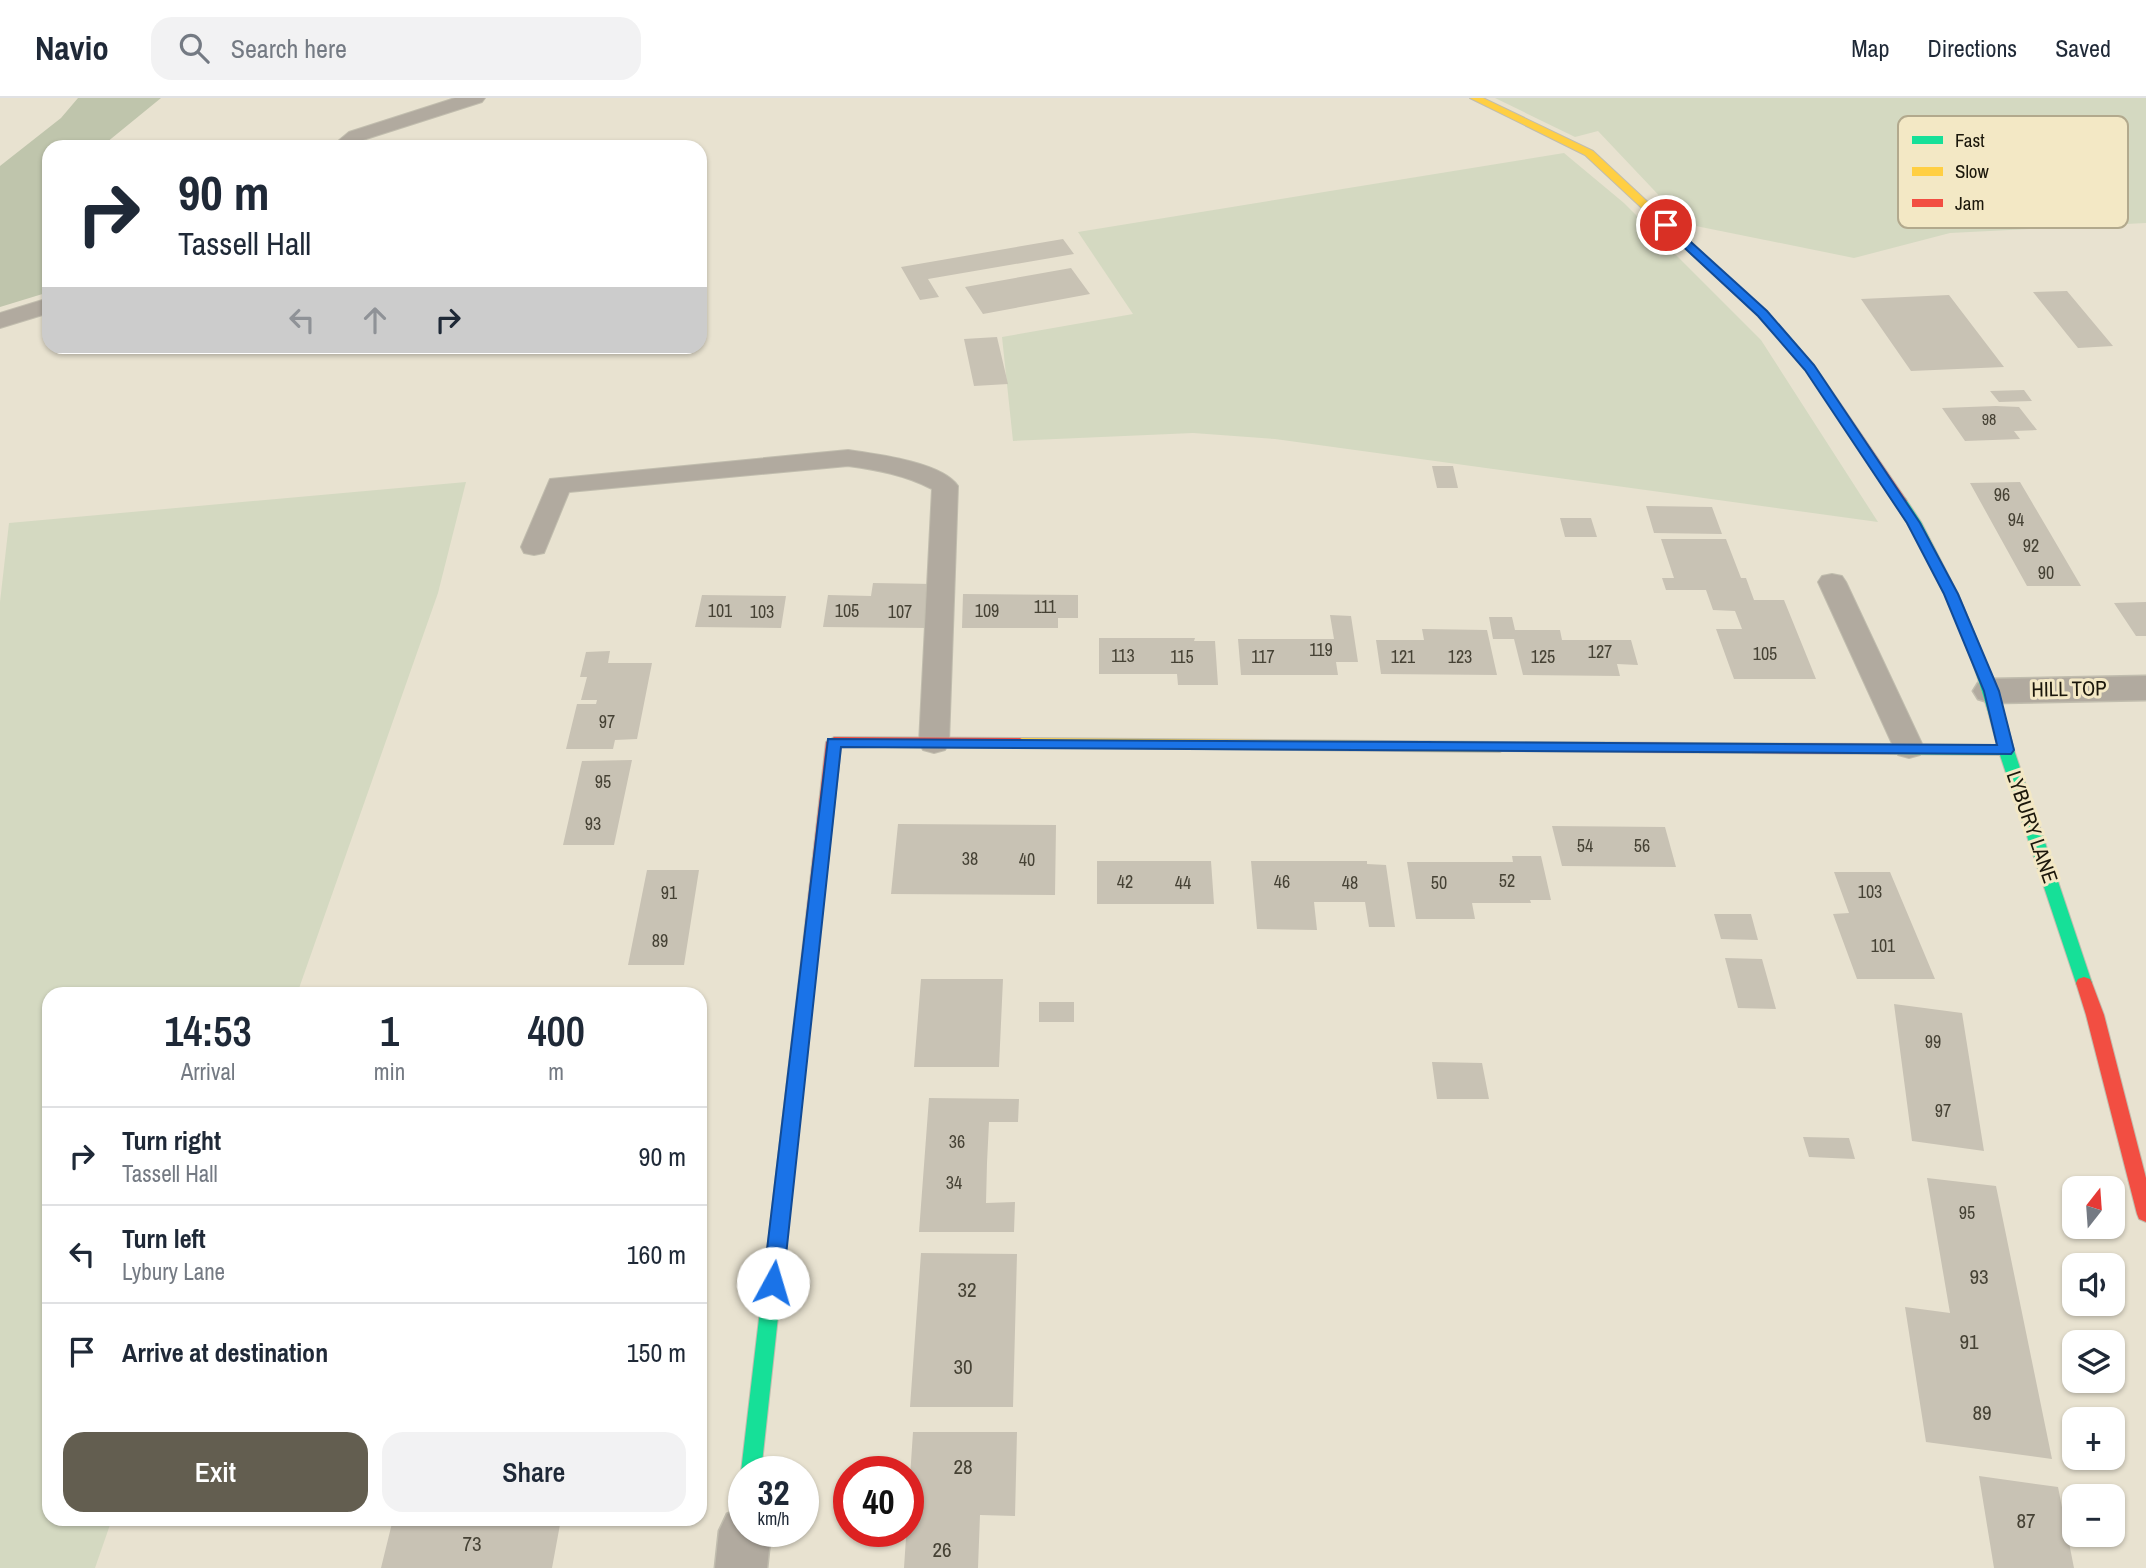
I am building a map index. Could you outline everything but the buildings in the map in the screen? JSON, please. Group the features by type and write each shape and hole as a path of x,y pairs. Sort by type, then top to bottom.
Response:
{"street":[{"name":"LYBURY LANE","path":"1475,98 1588,153 1763,314 1802,359 1914,523 1951,594 1991,691 2006,750 2095,1014 2146,1214"},
{"name":"HILL TOP","path":"1991,691 2146,688"},
{"path":"753,1456 834,742 2006,750"},
{"path":"741,1568 743,1547"}],"lane":[{"path":"351,140 475,98"},
{"path":"0,321 42,307"},
{"path":"534,547 559,485 848,458 888,463 923,473 945,486 934,743"},
{"path":"1832,582 1909,748"}],"green space":[{"path":"78,98 161,98 110,140 42,140 42,294 0,307 0,166 61,118"},
{"path":"1495,98 2146,98 2146,223 2128,224 2128,116 1898,116 1898,228 2048,228 1950,233 1854,258 1686,224 1598,131 1575,137"},
{"path":"1564,153 1624,203 1761,340 1878,522 1275,439 1193,433 1013,441 1002,337 1133,314 1078,232"},
{"path":"466,482 438,593 299,987 42,987 42,1526 110,1526 95,1568 0,1568 0,602 9,523"}],"traffic: fast":[{"path":"1900,501 1914,522 1951,594 1991,691 2006,750 2084,983"},
{"path":"1887,749 2006,750"},
{"path":"753,1456 806,987"}],"traffic: slow":[{"path":"1475,98 1589,153 1721,276"},
{"path":"1020,743 1500,747"}],"traffic: jam":[{"path":"1721,276 1763,314 1810,368 1900,501"},
{"path":"806,987 834,742 1020,743"},
{"path":"1500,747 1887,749"},
{"path":"2084,983 2095,1015 2146,1214"}],"route":[{"path":"773,1283 834,742 2006,750 1991,691 1951,594 1914,523 1810,368 1763,314 1666,225"}]}
